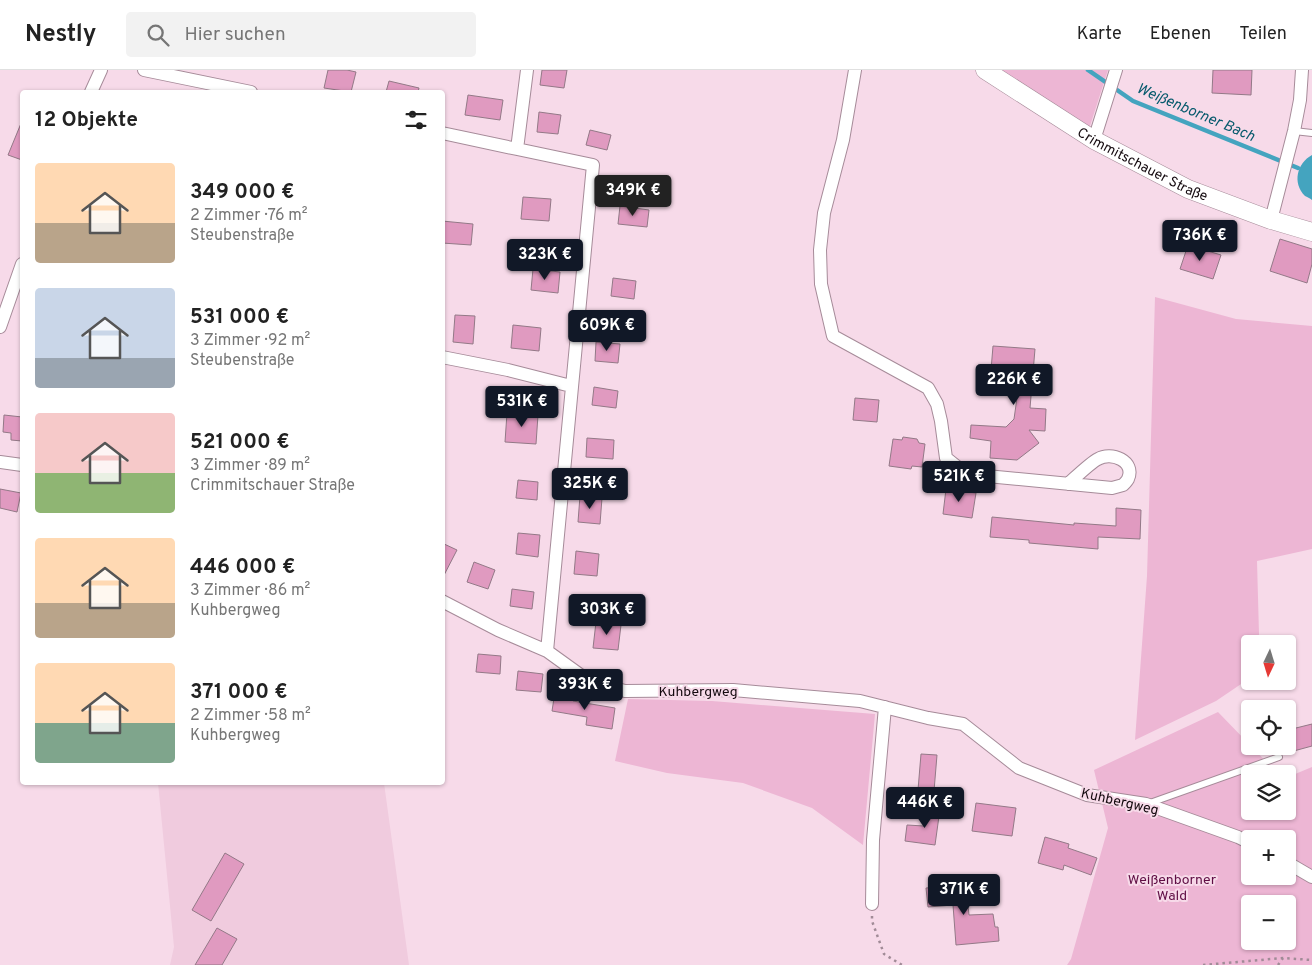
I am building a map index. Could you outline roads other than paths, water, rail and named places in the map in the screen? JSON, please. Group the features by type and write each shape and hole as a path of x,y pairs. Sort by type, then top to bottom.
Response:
{"main road":[{"name":"Crimmitschauer Straße","path":"985,70 1094,140 1188,189 1271,220 1312,232"}],"street":[{"path":"92,90 100,70"},
{"path":"144,70 241,90"},
{"path":"517,149 527,70"},
{"path":"855,70 843,140 824,213 820,250 821,284 833,336 928,388 937,404 946,458 966,474 1068,484"},
{"path":"1271,220 1294,131 1300,100 1302,70"},
{"path":"1094,140 1115,73"},
{"path":"445,134 593,165 547,651"},
{"path":"0,326 20,270"},
{"path":"445,359 508,370 572,386"},
{"path":"0,462 20,466"},
{"name":"Kuhbergweg","path":"445,603 498,630 547,651 590,682 625,691 733,690 860,701 928,718 963,724 1019,768 1087,795 1146,804 1241,838"},
{"path":"872,904 873,840 885,707"},
{"path":"1296,868 1312,877"}],"lane":[{"path":"1294,131 1312,133"},
{"path":"1146,804 1280,757"}],"water":[{"path":"1312,155 1312,200 1301,191 1298,185 1298,174 1303,163"}],"waterway":[{"name":"Weißenborner Bach","path":"1088,70 1133,101 1298,168"}],"park label":[{"name":"Weißenborner Wald","path":"1172,888"}]}
